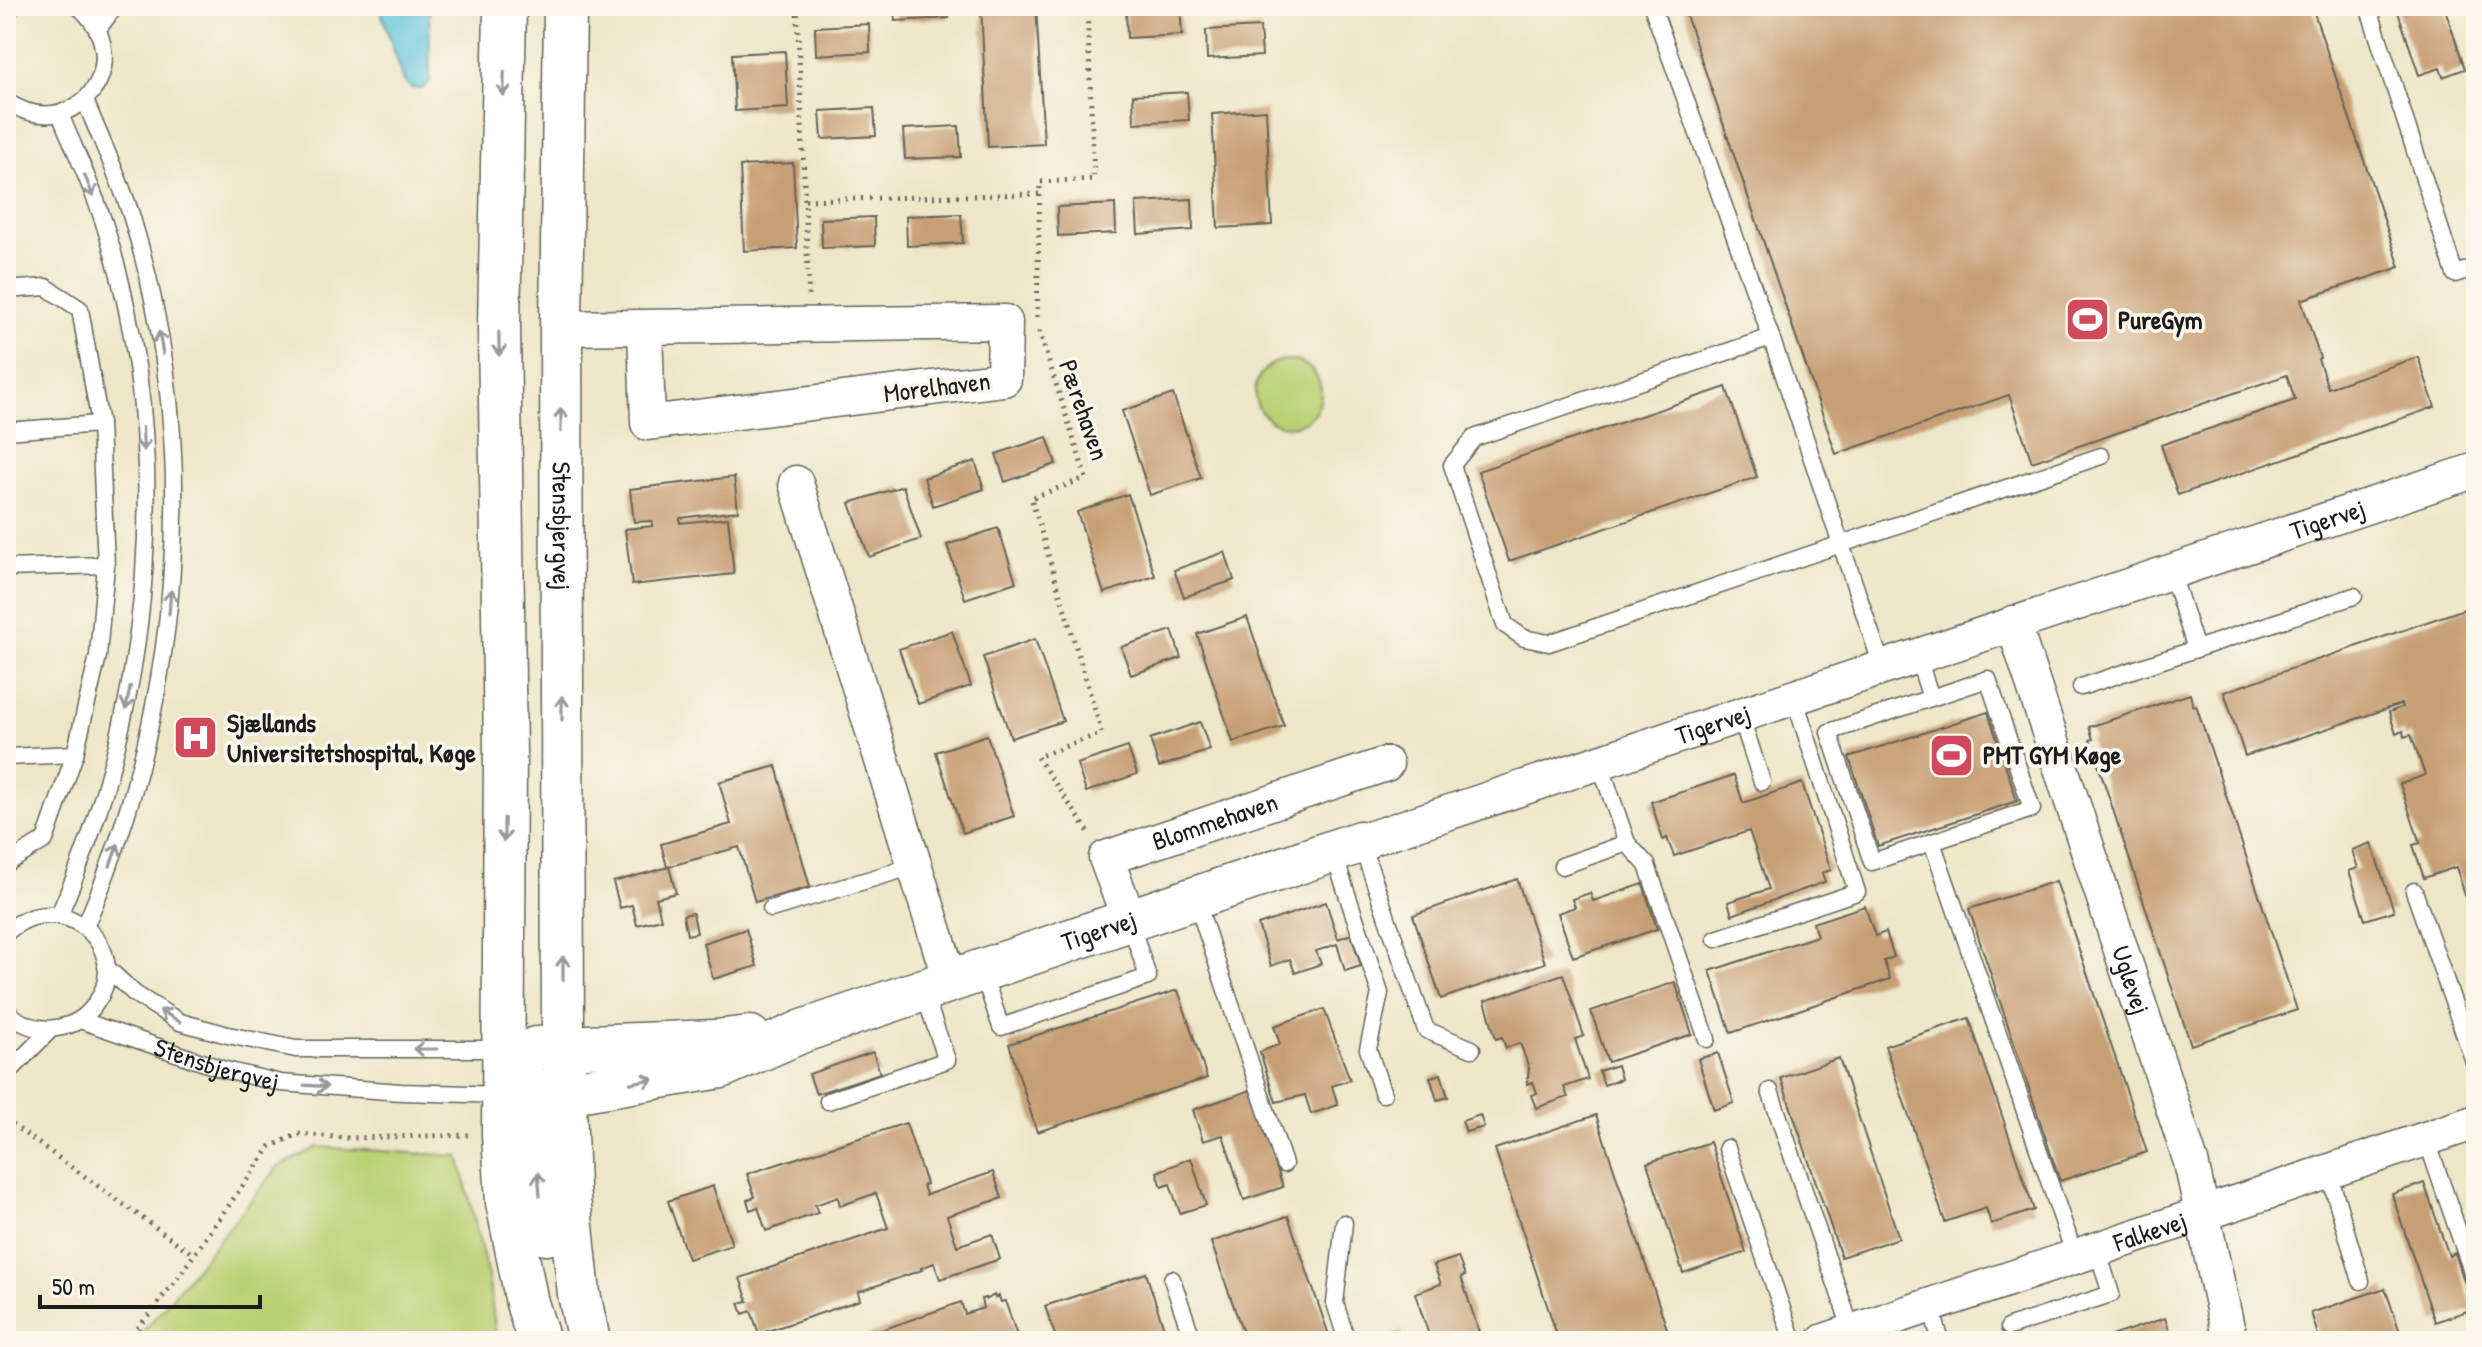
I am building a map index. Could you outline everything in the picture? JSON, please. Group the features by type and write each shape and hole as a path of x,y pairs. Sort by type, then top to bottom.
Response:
{"street":[{"name":"Stensbjergvej","path":"505,6 499,328 505,752 534,1048 526,1104 561,1311 574,1341"},
{"name":"Stensbjergvej","path":"539,1341 527,1303 507,1202 534,1048 561,328 565,6"},
{"name":"Morelhaven","path":"561,328 1005,322 1004,379 648,423 645,327"},
{"name":"Tigervej","path":"526,1104 721,1067 803,1031 951,979 1882,666 2475,474"},
{"path":"796,483 951,979"},
{"name":"Uglevej","path":"2013,623 2191,1162 2230,1341"},
{"name":"Blommehaven","path":"1106,858 1386,764"},
{"path":"1106,858 1129,919"},
{"name":"Tigervej","path":"534,1048 715,1041 803,1031"},
{"name":"Stensbjergvej","path":"526,1104 569,1203 579,1294 589,1341"},
{"name":"Falkevej","path":"1838,1336 2476,1122"}],"lane":[{"path":"6,11 13,6"},
{"path":"6,101 22,111 39,116 60,114 85,100 95,89 105,59 104,44 98,29 78,6"},
{"path":"98,29 115,6"},
{"path":"1652,6 1771,337 1882,666"},
{"path":"2368,6 2455,274 2476,267"},
{"path":"85,100 132,216 150,283 163,351 175,488 171,598 158,694 124,827 85,927"},
{"path":"59,915 97,818 116,754 130,689 146,556 146,488 136,368 122,289 105,225 60,114"},
{"path":"6,290 46,287 80,309 100,424 106,565 98,656 75,754 45,840 6,864"},
{"path":"1771,337 1474,438 1452,465 1505,625 1524,638 1549,643 2101,456"},
{"path":"6,431 100,424"},
{"path":"6,568 106,565"},
{"path":"2171,571 2196,649"},
{"path":"2081,687 2354,596"},
{"path":"1917,655 1931,698"},
{"path":"1988,679 2032,809 1872,862 1829,732 1931,698 1988,679"},
{"path":"1716,939 1857,892 1794,697"},
{"path":"1740,714 1762,782"},
{"path":"6,757 75,754"},
{"path":"1599,761 1627,843 1647,865 1707,1039"},
{"path":"1932,842 2086,1252 2111,1294 2009,1327"},
{"path":"1562,866 1627,843"},
{"path":"1346,846 1426,1030 1472,1049"},
{"path":"1346,846 1380,993 1368,1049 1383,1094"},
{"path":"771,909 914,866"},
{"path":"2414,891 2476,1067"},
{"path":"1195,897 1284,1164"},
{"path":"6,933 29,917 43,914 72,919 96,938 106,967 101,997 80,1020 67,1026 51,1029 21,1023 6,1010"},
{"path":"951,979 1001,1027 1148,977 1129,919"},
{"name":"Stensbjergvej","path":"106,967 135,994 180,1022 296,1049 534,1048"},
{"path":"828,1101 947,1060 951,979"},
{"name":"Stensbjergvej","path":"80,1020 225,1070 281,1083 526,1104"},
{"path":"6,1075 51,1029"},
{"path":"1770,1091 1838,1336"},
{"path":"2426,1138 2476,1283"},
{"path":"1727,1148 1793,1341"},
{"path":"2328,1171 2361,1281"},
{"path":"1344,1223 1335,1303 1347,1341"},
{"path":"1172,1279 1193,1341"},
{"path":"1930,1305 1941,1341"}],"path":[{"path":"797,6 811,326"},
{"path":"805,200 1040,194 1040,182 1094,179 1087,6"},
{"name":"Pærehaven","path":"1040,194 1037,317 1040,339 1086,478 1031,498 1102,733 1037,757 1106,858"},
{"path":"128,1341 194,1255 270,1147 298,1134 349,1138 526,1104"},
{"path":"6,1120 194,1255"}],"green space":[{"path":"1294,360 1312,369 1319,380 1319,406 1312,417 1301,424 1282,426 1264,417 1257,406 1255,387 1264,369 1275,362"},
{"path":"318,1147 459,1156 488,1277 497,1341 134,1341 278,1167"}],"water":[{"path":"379,6 429,6 430,81 422,89 411,88 404,81"}],"building":[{"path":"894,6 949,6 949,18 895,21"},
{"path":"981,6 1036,6 1044,144 988,147"},
{"path":"1126,6 1180,6 1182,35 1127,38"},
{"path":"1683,6 2294,6 2296,12 2312,7 2400,267 2301,300 2318,359 2328,388 2418,357 2435,407 2178,495 2161,445 2295,400 2287,375 2032,462 2009,395 1836,454"},
{"path":"2396,6 2444,6 2465,69 2443,77 2440,68 2419,75"},
{"path":"869,24 870,52 816,55 815,27"},
{"path":"1260,27 1262,56 1207,59 1206,30"},
{"path":"785,51 788,108 735,111 732,54"},
{"path":"1187,92 1189,120 1134,123 1133,95"},
{"path":"874,108 876,136 822,139 820,111"},
{"path":"1266,110 1272,225 1218,228 1212,114"},
{"path":"959,126 961,157 905,159 903,129"},
{"path":"793,163 797,248 744,251 740,166"},
{"path":"1192,199 1193,230 1138,234 1136,202"},
{"path":"1115,204 1116,233 1058,236 1057,207"},
{"path":"961,214 963,243 907,246 906,216"},
{"path":"874,217 875,246 822,248 821,219"},
{"path":"1726,387 1757,477 1509,561 1478,471"},
{"path":"1173,394 1201,478 1150,495 1122,411"},
{"path":"1047,437 1056,464 1005,482 996,454"},
{"path":"975,461 984,489 933,506 924,478"},
{"path":"734,477 738,511 680,518 680,523 728,518 734,574 632,585 625,529 652,526 652,521 634,522 630,489"},
{"path":"903,486 921,539 869,557 850,503"},
{"path":"1128,494 1155,576 1104,593 1077,512"},
{"path":"998,528 1016,582 965,599 947,545"},
{"path":"1225,552 1234,580 1184,597 1174,570"},
{"path":"2476,605 2475,926 2456,867 2424,878 2413,845 2420,843 2400,784 2425,775 2411,735 2404,737 2403,731 2396,734 2389,712 2402,707 2401,704 2245,756 2224,692"},
{"path":"1247,617 1284,726 1233,742 1197,634"},
{"path":"1172,630 1181,658 1131,675 1121,647"},
{"path":"952,631 971,686 918,704 899,649"},
{"path":"1035,639 1063,721 1011,738 983,657"},
{"path":"2190,694 2297,1010 2191,1045 2090,740 2093,739 2089,727"},
{"path":"1988,712 2017,801 1878,846 1849,757"},
{"path":"1200,722 1210,750 1159,767 1150,739"},
{"path":"987,735 1014,816 963,833 936,752"},
{"path":"1128,747 1137,774 1086,792 1077,764"},
{"path":"776,766 810,887 755,902 739,847 667,867 661,844 731,824 719,782"},
{"path":"1734,775 1743,803 1802,783 1831,870 1822,873 1825,882 1732,915 1728,902 1769,889 1749,831 1674,856 1667,838 1663,840 1651,802"},
{"path":"2371,843 2394,911 2365,920 2349,871 2358,868 2352,850"},
{"path":"669,867 676,893 656,898 661,919 637,925 632,905 620,908 613,882"},
{"path":"1517,879 1545,963 1441,999 1413,915"},
{"path":"2056,881 2147,1152 2060,1181 1969,909"},
{"path":"1643,884 1657,929 1573,957 1558,913 1575,907 1572,899 1590,893 1593,901"},
{"path":"1326,902 1338,939 1351,934 1361,966 1345,971 1337,944 1316,951 1321,964 1295,973 1290,959 1271,966 1258,925"},
{"path":"1865,906 1875,936 1886,932 1894,957 1884,961 1890,979 1731,1033 1710,971 1817,936 1813,923"},
{"path":"693,913 697,933 687,935 683,915"},
{"path":"746,929 757,966 713,979 703,943"},
{"path":"2476,941 2476,963 2475,963 2469,943"},
{"path":"1563,974 1584,1036 1575,1039 1588,1079 1564,1087 1568,1097 1536,1108 1531,1095 1537,1093 1533,1082 1527,1084 1529,1068 1520,1043 1506,1048 1502,1037 1496,1039 1485,1001"},
{"path":"1675,982 1692,1034 1608,1062 1591,1011"},
{"path":"1178,990 1207,1078 1037,1132 1009,1044"},
{"path":"1324,1009 1350,1080 1332,1086 1338,1105 1311,1114 1305,1095 1276,1102 1260,1052 1280,1044 1274,1026"},
{"path":"1969,1018 2034,1210 1991,1224 1986,1208 1945,1222 1885,1046"},
{"path":"873,1052 880,1073 816,1094 809,1074"},
{"path":"1718,1053 1734,1103 1714,1110 1698,1059"},
{"path":"1839,1058 1899,1238 1841,1257 1781,1078"},
{"path":"1617,1065 1621,1079 1604,1085 1599,1071"},
{"path":"1441,1074 1448,1097 1437,1100 1430,1077"},
{"path":"1251,1090 1283,1187 1244,1200 1223,1135 1203,1141 1193,1110"},
{"path":"1480,1115 1484,1127 1466,1132 1462,1121"},
{"path":"1596,1115 1671,1341 1559,1341 1495,1149"},
{"path":"906,1123 926,1184 923,1185 926,1195 993,1172 1002,1198 947,1216 957,1246 992,1234 1000,1259 940,1279 934,1263 858,1292 860,1300 759,1334 751,1311 743,1314 739,1303 748,1301 740,1278 888,1228 876,1193 840,1206 838,1197 815,1205 818,1213 766,1231 758,1207 750,1210 747,1200 755,1197 747,1174"},
{"path":"1710,1142 1746,1252 1683,1273 1647,1163"},
{"path":"1191,1158 1206,1205 1180,1213 1170,1184 1162,1187 1157,1172"},
{"path":"2424,1183 2449,1256 2455,1253 2473,1309 2435,1322 2392,1194"},
{"path":"713,1186 732,1245 688,1259 668,1201"},
{"path":"1288,1216 1331,1341 1246,1341 1211,1242"},
{"path":"1458,1257 1465,1276 1461,1277 1482,1341 1431,1341 1415,1293 1441,1284 1434,1265"},
{"path":"1146,1273 1168,1341 1057,1341 1045,1306"},
{"path":"2385,1288 2403,1341 2320,1341 2311,1313"},
{"path":"994,1295 995,1298 999,1296 1001,1302 1005,1301 1019,1341 851,1341 961,1302 965,1314 983,1308 981,1299 986,1300"},
{"path":"2165,1318 2173,1341 2099,1341 2099,1340"},
{"path":"1402,1331 1405,1341 1394,1341 1392,1335"}],"place":[{"name":"PureGym","path":"2087,320"},
{"name":"Sjællands Universitetshospital, Køge","path":"196,738"},
{"name":"PMT GYM Køge","path":"1952,755"}]}
